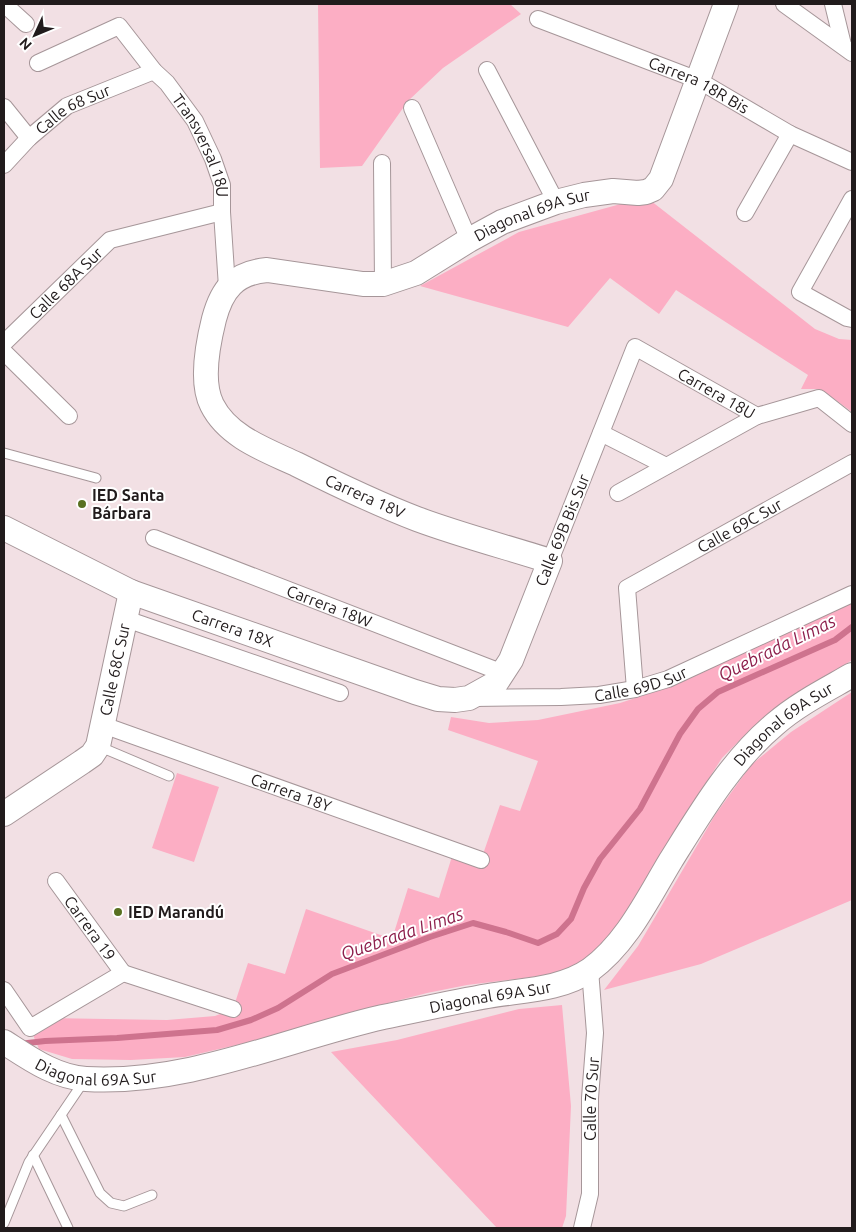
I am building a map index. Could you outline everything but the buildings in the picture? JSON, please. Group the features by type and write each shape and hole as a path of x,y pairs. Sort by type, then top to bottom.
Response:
{"street":[{"path":"4,4 26,24"},
{"name":"Diagonal 69A Sur","path":"227,287 251,272 267,270 363,284 383,284 416,273 502,222 556,202 584,194 613,191 638,193 653,189 661,179 726,4"},
{"path":"784,4 847,49"},
{"path":"833,4 847,49"},
{"name":"Carrera 18R Bis","path":"538,19 698,80 790,134 852,162"},
{"name":"Transversal 18U","path":"38,63 119,26 154,71 167,83 195,121 213,159 222,185 227,287"},
{"path":"486,70 556,202"},
{"name":"Calle 68 Sur","path":"4,165 30,138 67,106 154,71"},
{"path":"4,107 30,138"},
{"path":"412,108 469,240"},
{"path":"745,213 790,134"},
{"path":"382,163 383,284"},
{"path":"852,199 800,292 852,319"},
{"name":"Calle 68A Sur","path":"4,343 110,240 222,212"},
{"name":"Carrera 18V","path":"227,287 217,307 211,330 207,357 207,391 212,405 223,421 241,438 366,498 418,519 550,561"},
{"name":"Carrera 18U","path":"635,347 757,416 819,398 852,424"},
{"name":"Calle 69B Bis Sur","path":"470,698 496,683 511,660 635,347"},
{"path":"4,352 69,416"},
{"path":"618,493 757,416"},
{"path":"601,432 666,466"},
{"name":"Calle 69C Sur","path":"635,689 627,588 852,463"},
{"name":"Carrera 18X","path":"4,528 131,592 415,692 438,699 455,700 470,698"},
{"name":"Carrera 18W","path":"154,538 503,673"},
{"name":"Calle 68C Sur","path":"100,736 131,592"},
{"name":"Calle 69D Sur","path":"470,698 599,695 635,689 668,679 852,594"},
{"name":"Carrera 18X","path":"126,619 340,693"},
{"name":"Diagonal 69A Sur","path":"4,1042 44,1067 69,1076 86,1079 138,1077 208,1065 350,1025 465,1000 560,984 590,970 616,944 631,925 704,808 743,755 760,737 777,722 852,675"},
{"path":"4,814 92,755 100,736"},
{"name":"Carrera 18Y","path":"100,736 481,860"},
{"name":"Carrera 19","path":"56,881 123,973"},
{"name":"Calle 70 Sur","path":"582,1228 590,1194 590,1098 595,1033 590,970"},
{"path":"4,990 30,1028 123,973 233,1009"}],"lane":[{"path":"4,453 96,478"},
{"path":"100,736 169,776"},
{"path":"4,1223 29,1162 86,1079"},
{"path":"61,1115 100,1193 111,1203 124,1206 152,1195"},
{"path":"33,1155 68,1228"}],"shaded area":[{"path":"318,4 510,4 521,14 443,68 408,101 362,166 320,168"},
{"path":"646,197 815,329 839,339 852,340 852,412 817,389 801,389 808,375 676,290 659,314 610,278 568,327 420,286 519,232"},
{"path":"852,588 852,660 784,704 748,732 722,758 602,949 581,963 563,971 539,976 467,985 427,993 245,1043 185,1057 131,1060 72,1059 39,1049 30,1028 47,1018 167,1020 215,1016 233,1009 248,963 285,974 306,909 392,939 408,888 439,898 454,850 481,860 500,805 520,811 538,761 448,730 451,717 489,723 538,720 620,703 669,687"},
{"path":"852,692 852,900 701,964 604,990 638,946 715,815 751,765 791,732"},
{"path":"177,773 219,787 194,862 152,848"},
{"path":"562,1005 571,1106 566,1216 562,1228 497,1228 331,1052 397,1040 519,1009"}],"waterway":[{"name":"Quebrada Limas","path":"19,1044 217,1030 251,1020 278,1008 332,974 473,923 538,943 557,934 571,919 584,888 600,859 640,809 680,734 698,709 718,692 835,640 852,627"}],"place":[{"name":"IED Santa Bárbara","path":"82,504"},
{"name":"IED Marandú","path":"118,912"}]}
